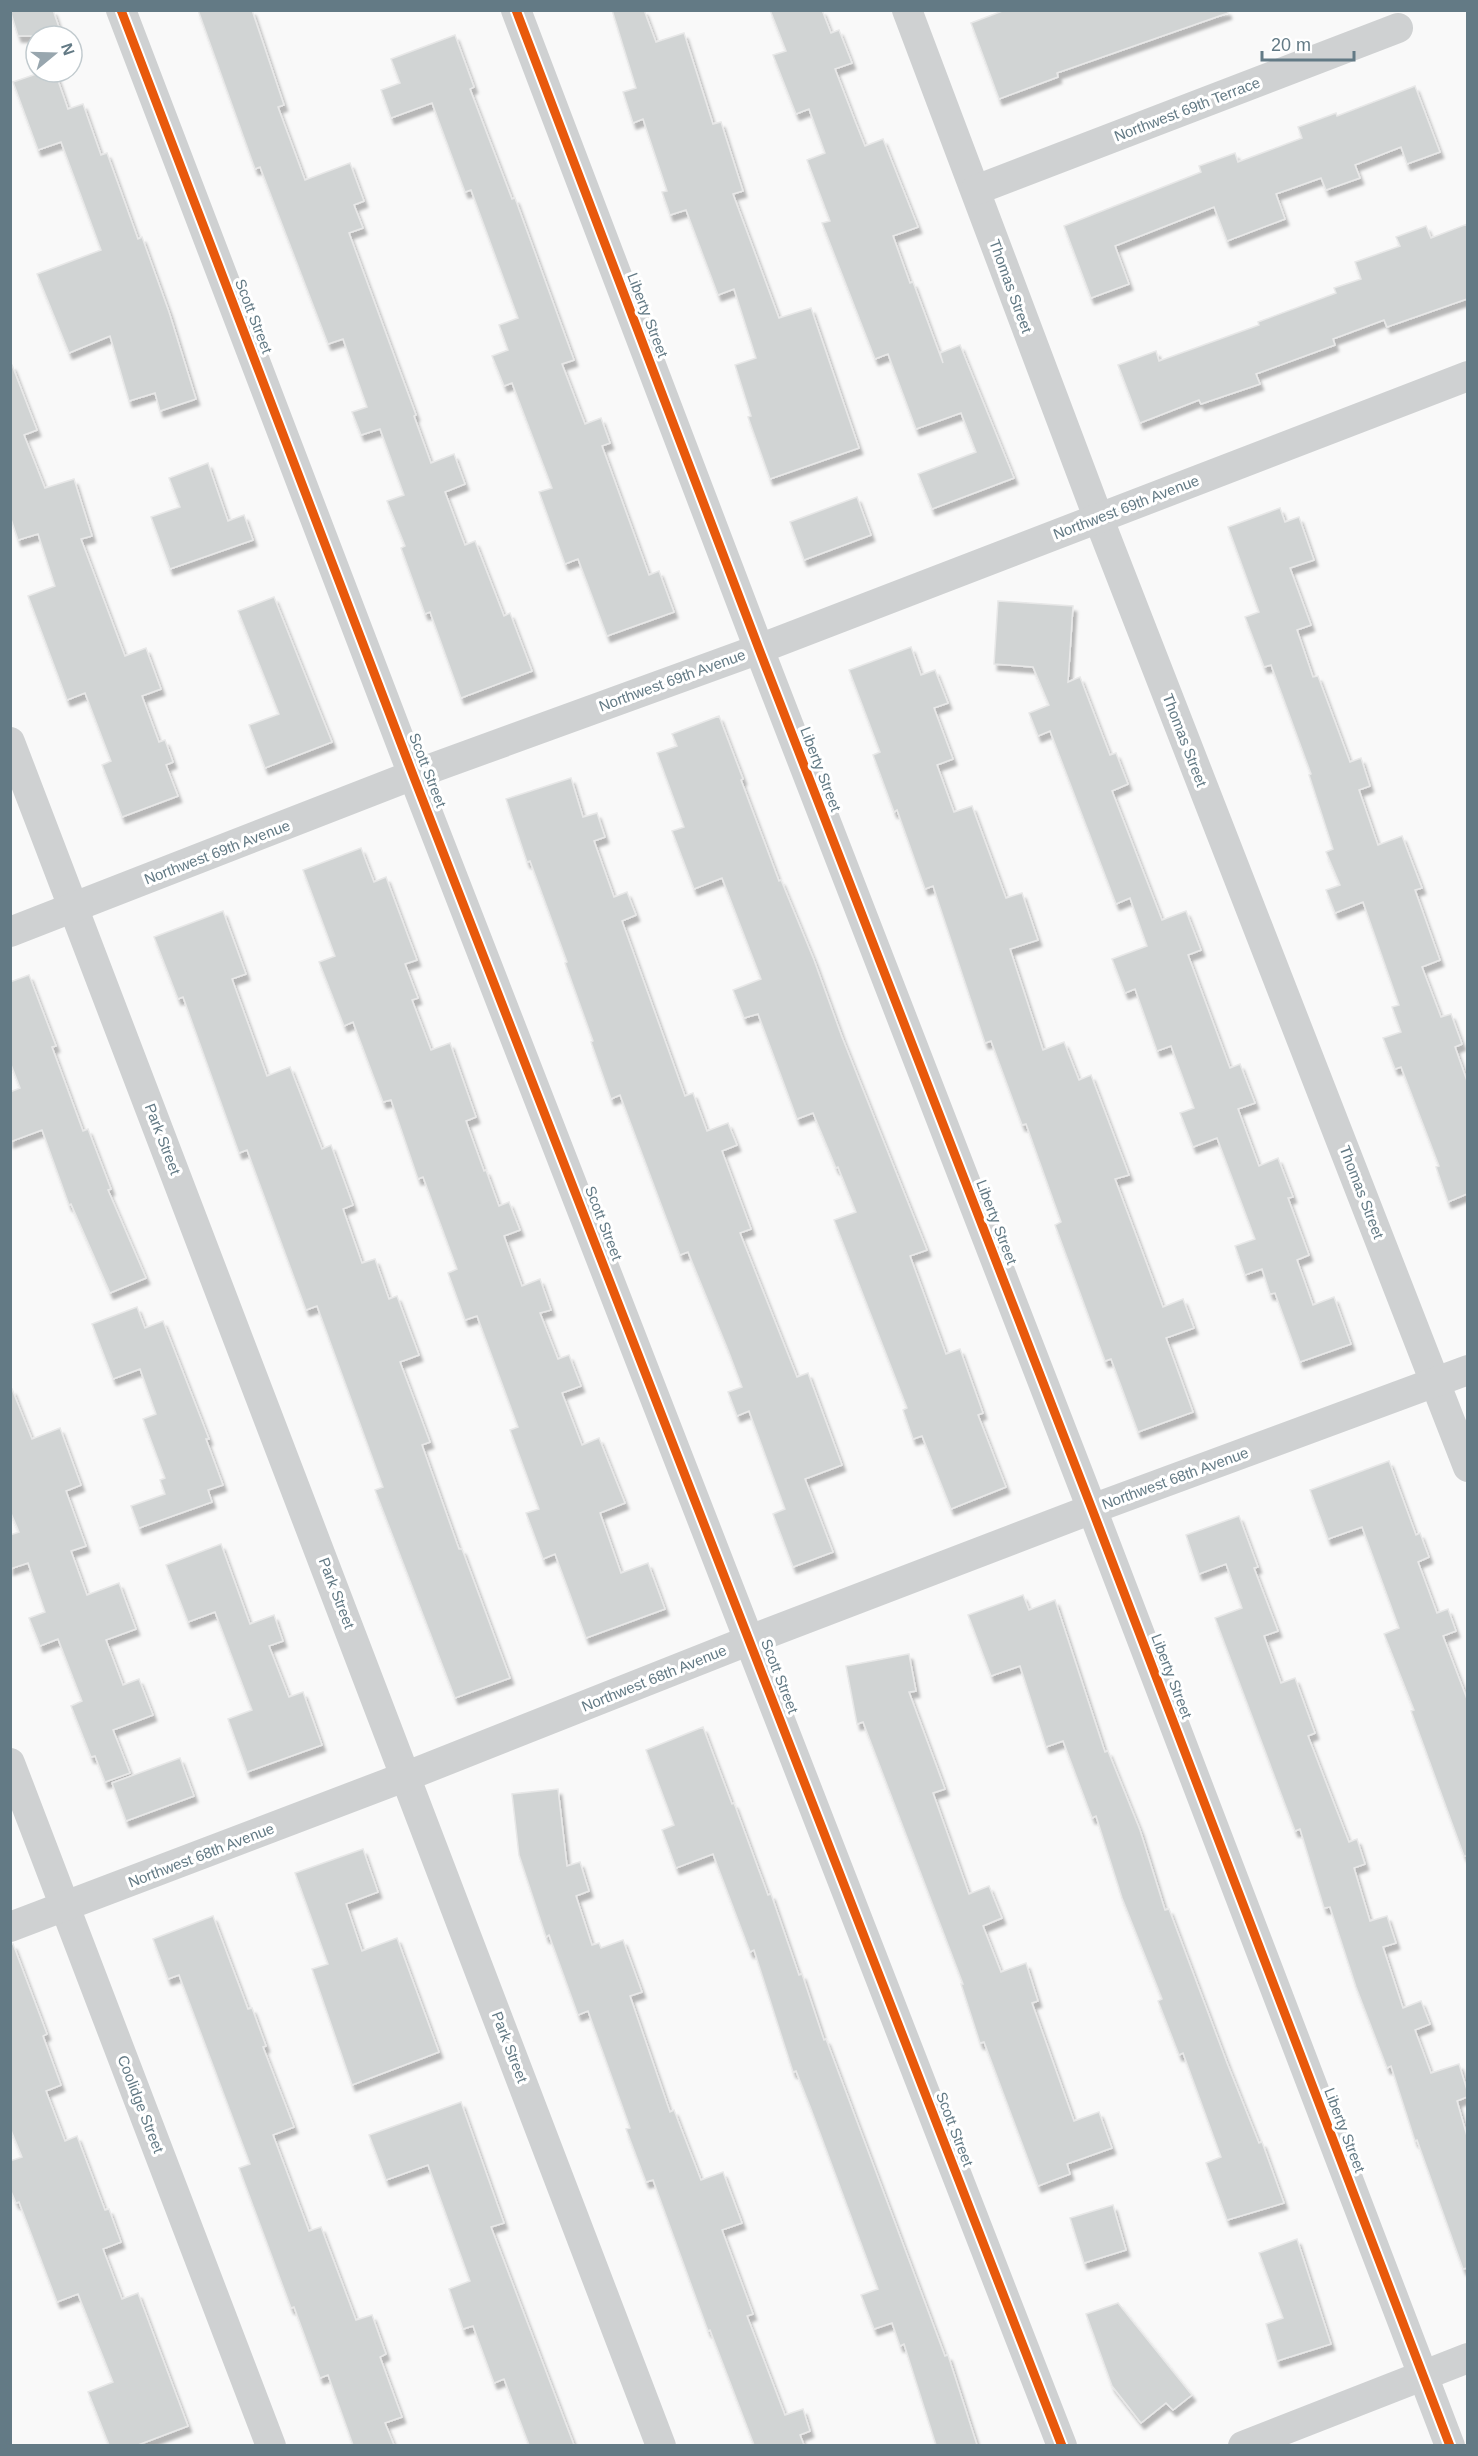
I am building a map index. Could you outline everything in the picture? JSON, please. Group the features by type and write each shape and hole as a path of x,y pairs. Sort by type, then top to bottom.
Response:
{"street":[{"name":"Scott Street","path":"122,10 413,775 1062,2445"},
{"name":"Liberty Street","path":"516,10 759,649 1092,1509 1450,2445"},
{"name":"Thomas Street","path":"907,10 1098,517 1436,1382 1467,1467"},
{"name":"Northwest 69th Terrace","path":"976,190 1398,28"},
{"name":"Northwest 69th Avenue","path":"10,932 413,775 759,649 1467,376"},
{"name":"Park Street","path":"10,742 661,2445"},
{"name":"Northwest 68th Avenue","path":"10,1927 407,1776 750,1640 1092,1509 1467,1370"},
{"name":"Coolidge Street","path":"10,1763 271,2445"},
{"path":"1243,2445 1467,2358"}],"building":[{"path":"10,10 53,10 58,24 24,24 24,36 18,36"},
{"path":"198,10 252,10 284,105 278,107 305,180 350,163 364,201 354,205 363,228 349,233 416,415 414,416 431,463 454,454 465,484 445,492 465,545 475,541 504,616 510,613 532,671 461,698 430,612 425,614 401,548 405,546 387,501 404,495 380,429 361,435 352,412 367,407 343,339 328,344 260,167 255,169"},
{"path":"612,10 644,10 656,42 684,33 713,124 721,122 743,191 733,194 779,318 811,308 859,448 770,479 748,417 751,416 735,365 756,358 734,289 718,295 686,210 670,215 662,192 667,191 643,119 633,123 623,92 636,88"},
{"path":"770,10 822,10 831,33 839,30 852,63 835,69 865,146 883,139 918,227 893,236 910,283 913,282 943,363 940,353 960,345 1014,478 932,509 918,474 976,452 961,413 916,429 888,354 875,359 822,223 830,221 807,160 825,153 809,109 796,114 773,55 786,51"},
{"path":"1005,10 1227,10 1228,13 1057,73 1058,77 999,99 971,23"},
{"path":"455,35 474,87 470,89 512,199 515,198 574,360 562,364 585,424 601,418 610,443 602,446 649,575 659,571 674,612 607,636 578,559 565,564 539,492 552,488 512,383 504,386 492,356 508,350 499,325 518,318 471,190 465,192 432,103 391,118 381,90 400,83 391,59"},
{"path":"24,78 24,84 59,84 68,109 83,104 101,155 107,153 138,239 142,237 169,312 196,399 160,411 155,393 129,401 110,336 69,353 37,274 101,250 61,142 38,150 13,82"},
{"path":"1415,86 1440,152 1407,164 1401,147 1355,165 1360,178 1326,190 1321,178 1276,194 1285,219 1227,241 1214,207 1115,246 1129,284 1091,298 1064,226 1201,172 1199,166 1235,153 1238,162 1302,138 1298,127 1336,113 1337,116"},
{"path":"1467,224 1467,299 1387,327 1384,320 1333,339 1335,345 1256,374 1260,384 1201,404 1199,400 1140,423 1118,365 1156,351 1159,361 1259,325 1258,322 1336,293 1334,288 1361,279 1355,262 1400,246 1396,237 1426,226 1431,238"},
{"path":"10,365 12,365 37,430 24,435 45,488 74,479 92,536 81,539 125,656 146,648 161,689 142,696 159,742 165,740 173,762 166,765 178,796 122,817 102,765 111,761 85,693 67,700 28,596 55,586 38,534 18,540 10,516"},
{"path":"208,463 228,521 244,515 253,540 170,569 151,517 180,507 169,478"},
{"path":"857,497 871,535 804,560 790,522"},
{"path":"1280,508 1285,522 1299,517 1314,560 1290,568 1311,625 1297,630 1313,677 1318,676 1350,762 1361,758 1370,786 1359,790 1378,845 1402,836 1422,888 1415,890 1440,960 1422,967 1441,1017 1451,1014 1462,1044 1455,1047 1467,1081 1467,1194 1448,1202 1436,1167 1439,1166 1401,1067 1395,1069 1383,1038 1401,1032 1392,1007 1399,1005 1363,902 1335,913 1326,890 1340,885 1326,852 1333,849 1309,775 1311,774 1271,665 1264,667 1245,617 1259,612 1228,527"},
{"path":"274,597 332,742 265,768 249,725 279,714 238,611"},
{"path":"998,601 1073,606 1068,682 1080,677 1110,755 1116,753 1128,784 1112,791 1162,920 1186,911 1201,950 1188,955 1230,1068 1240,1064 1255,1103 1238,1109 1259,1166 1278,1158 1293,1197 1288,1198 1309,1255 1297,1260 1313,1305 1334,1297 1351,1344 1300,1362 1275,1293 1270,1294 1262,1269 1245,1275 1235,1246 1255,1239 1217,1138 1193,1147 1180,1113 1194,1108 1171,1046 1157,1051 1135,989 1125,993 1112,959 1147,946 1130,898 1116,904 1050,731 1038,736 1029,713 1049,705 1033,667 994,664"},
{"path":"911,647 921,675 935,670 948,703 934,708 953,759 937,765 954,812 972,806 1006,898 1022,893 1038,940 1010,949 1043,1050 1064,1042 1079,1080 1091,1075 1129,1175 1115,1179 1163,1307 1183,1299 1194,1328 1166,1338 1193,1412 1138,1432 1111,1359 1105,1361 1055,1225 1061,1222 1026,1124 1022,1125 991,1041 985,1043 933,886 925,889 897,810 894,812 873,755 880,752 849,670"},
{"path":"719,716 779,881 781,880 814,960 842,1037 927,1250 910,1256 946,1354 960,1349 983,1413 978,1415 1006,1487 951,1509 922,1436 913,1439 903,1410 907,1408 834,1220 856,1212 838,1167 836,1168 813,1113 797,1119 758,1014 744,1018 733,990 761,979 722,878 694,889 672,831 684,827 657,753 677,746 672,734"},
{"path":"571,778 583,817 597,813 605,837 594,841 614,897 627,892 636,915 622,921 685,1096 693,1093 707,1131 728,1123 737,1145 722,1151 751,1229 740,1233 797,1377 808,1373 842,1465 805,1479 833,1552 793,1567 773,1514 785,1509 749,1411 737,1416 728,1392 742,1387 688,1252 680,1255 620,1095 611,1099 565,963 567,962 530,861 527,862 506,799"},
{"path":"361,848 374,882 386,877 417,960 405,964 418,998 412,1000 431,1050 450,1043 476,1117 466,1121 484,1171 486,1170 499,1206 509,1202 520,1230 504,1236 522,1286 540,1279 551,1310 540,1313 558,1359 569,1355 581,1386 562,1393 582,1445 599,1438 625,1503 600,1513 621,1573 648,1563 665,1609 586,1638 555,1554 543,1559 526,1513 539,1509 510,1430 518,1427 477,1316 465,1320 448,1273 457,1269 423,1177 418,1179 391,1100 383,1102 353,1022 344,1026 319,962 335,956 303,870"},
{"path":"223,911 246,974 232,979 267,1076 290,1067 322,1149 331,1145 353,1205 343,1209 362,1263 375,1259 389,1299 397,1296 419,1355 400,1362 430,1442 422,1445 459,1549 462,1549 510,1678 455,1698 375,1490 383,1487 317,1306 306,1310 247,1150 239,1153 183,997 178,999 154,937"},
{"path":"29,975 56,1046 52,1047 83,1131 88,1129 111,1189 108,1190 146,1278 110,1293 71,1204 69,1205 42,1130 10,1142 10,1092 20,1088 10,1062 10,982"},
{"path":"137,1307 145,1328 163,1321 209,1439 206,1439 223,1485 208,1490 212,1502 139,1528 131,1506 165,1494 160,1480 165,1478 143,1419 156,1414 140,1369 113,1379 92,1324"},
{"path":"12,1389 32,1439 60,1428 81,1485 66,1491 86,1546 71,1551 87,1595 119,1583 136,1629 106,1640 123,1685 139,1679 153,1715 113,1730 130,1773 105,1782 95,1756 91,1757 71,1706 82,1701 58,1639 40,1646 29,1618 45,1612 28,1563 10,1569 10,1535 19,1532 10,1511 10,1390"},
{"path":"1389,1461 1416,1535 1420,1533 1429,1557 1418,1562 1437,1613 1448,1609 1456,1631 1443,1636 1467,1699 1467,1856 1464,1856 1411,1711 1414,1710 1384,1634 1399,1628 1362,1527 1328,1539 1310,1490"},
{"path":"1239,1516 1258,1567 1254,1568 1278,1631 1264,1636 1281,1683 1295,1678 1315,1733 1308,1736 1349,1842 1357,1839 1365,1864 1354,1868 1370,1921 1387,1916 1396,1943 1383,1947 1403,2008 1421,2001 1430,2024 1415,2030 1431,2073 1459,2064 1467,2090 1467,2097 1457,2101 1467,2136 1467,2268 1463,2269 1417,2140 1415,2141 1391,2066 1387,2068 1356,1987 1330,1907 1324,1908 1300,1829 1295,1831 1215,1618 1242,1608 1226,1564 1199,1574 1186,1535"},
{"path":"221,1544 250,1624 274,1615 283,1641 269,1646 289,1697 303,1692 322,1745 247,1772 228,1719 252,1710 215,1612 188,1622 166,1565"},
{"path":"1023,1595 1029,1610 1055,1600 1105,1752 1108,1751 1140,1830 1165,1910 1169,1909 1227,2063 1259,2143 1262,2142 1284,2203 1227,2220 1206,2163 1221,2157 1183,2053 1179,2055 1158,2001 1162,1999 1122,1898 1096,1816 1092,1818 1063,1741 1046,1747 1020,1666 991,1676 968,1615"},
{"path":"909,1654 916,1691 909,1692 945,1789 933,1793 969,1894 989,1886 1002,1918 983,1926 1001,1972 1026,1963 1038,2001 1032,2003 1074,2121 1099,2112 1112,2148 1067,2164 1070,2174 1038,2186 984,2042 980,2043 961,1984 963,1984 863,1722 857,1724 846,1666"},
{"path":"703,1727 768,1895 771,1894 799,1975 802,1974 824,2040 826,2039 945,2356 948,2355 977,2445 936,2445 904,2344 900,2346 892,2323 874,2329 861,2295 878,2289 811,2109 796,2071 793,2072 754,1950 750,1952 713,1854 676,1868 662,1830 674,1825 646,1750"},
{"path":"180,1758 194,1796 126,1821 112,1783"},
{"path":"558,1789 567,1866 580,1862 589,1891 576,1896 592,1945 599,1943 601,1948 623,1940 642,1992 630,1996 670,2112 674,2110 701,2180 723,2172 742,2223 722,2230 753,2314 747,2316 785,2415 803,2409 810,2431 800,2435 804,2445 754,2445 710,2330 708,2331 653,2180 646,2182 626,2129 630,2128 588,2011 578,2015 549,1935 546,1937 519,1855 512,1794"},
{"path":"363,1849 378,1892 346,1904 362,1951 397,1938 439,2052 352,2085 312,1969 328,1964 295,1873"},
{"path":"213,1916 248,2009 252,2008 266,2046 263,2047 294,2127 273,2135 309,2231 321,2227 356,2320 372,2315 386,2354 380,2357 402,2417 385,2423 394,2445 353,2445 328,2375 320,2378 294,2307 291,2308 239,2168 250,2164 179,1975 168,1979 153,1939"},
{"path":"13,1944 47,2034 43,2036 61,2085 46,2091 65,2141 77,2136 105,2210 109,2209 121,2242 103,2249 122,2299 138,2293 188,2426 138,2445 109,2445 88,2392 113,2382 78,2294 57,2302 19,2202 16,2203 10,2189 10,2161 22,2157 10,2128 10,1945"},
{"path":"461,2102 504,2223 491,2227 574,2445 529,2445 504,2379 494,2383 473,2326 463,2329 449,2289 470,2281 428,2165 386,2180 369,2135"},
{"path":"1113,2205 1126,2250 1084,2263 1070,2218"},
{"path":"1297,2239 1331,2344 1277,2361 1266,2324 1283,2318 1259,2253"},
{"path":"1118,2303 1192,2395 1173,2410 1166,2403 1141,2423 1112,2386 1086,2314"}],"cycle path":[{"path":"121,10 413,775 1062,2446"},
{"path":"516,10 759,649 1092,1509 1450,2446"}]}
